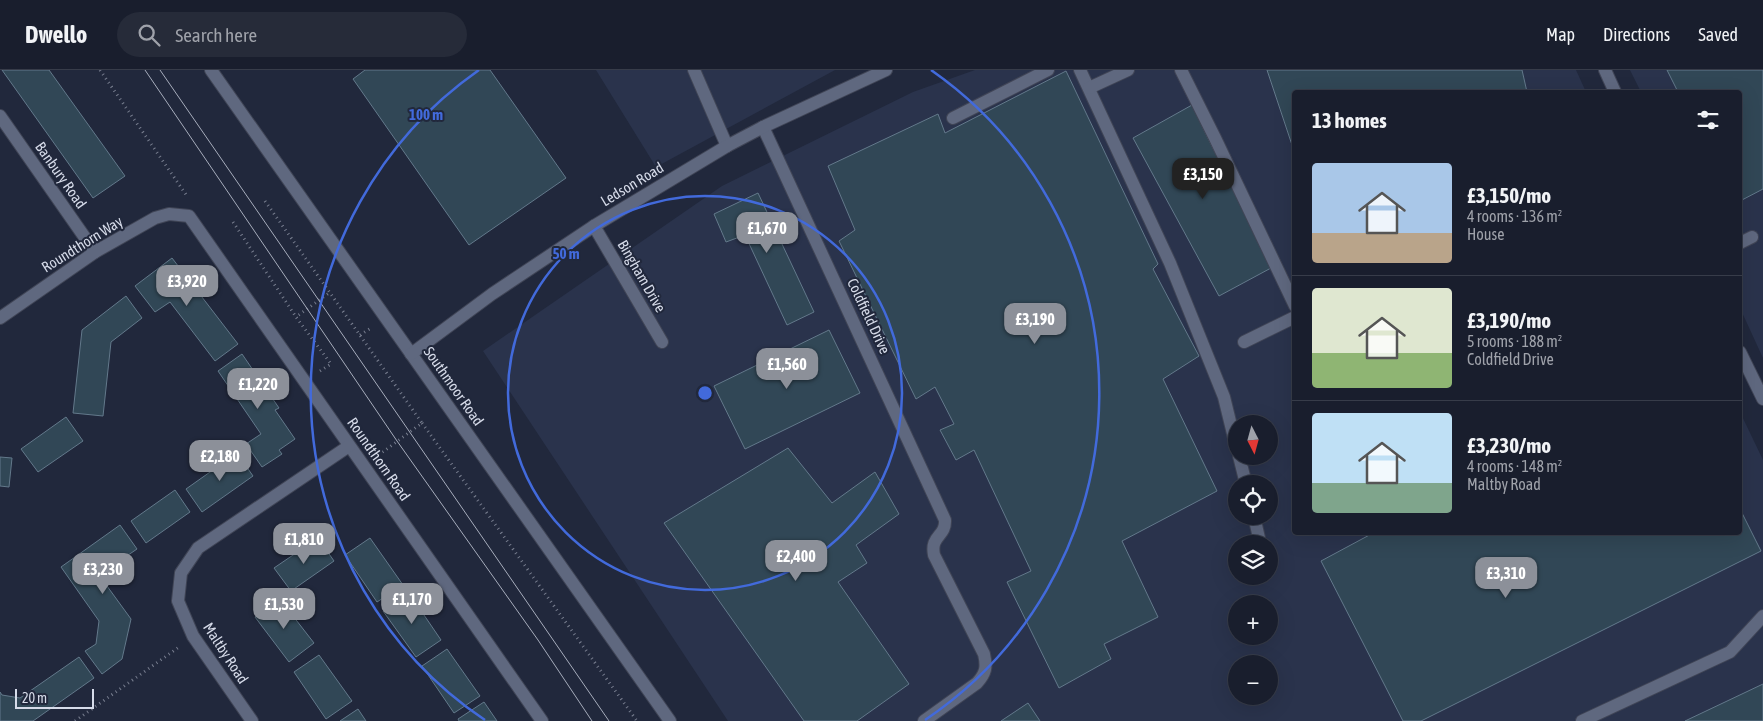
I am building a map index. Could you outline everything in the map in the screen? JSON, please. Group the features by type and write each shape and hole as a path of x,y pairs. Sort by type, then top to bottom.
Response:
{"street":[{"name":"Southmoor Road","path":"211,70 670,721"},
{"path":"694,70 727,146"},
{"name":"Ledson Road","path":"411,354 492,294 594,226 727,146 763,127 886,70"},
{"path":"953,118 1048,70"},
{"path":"1080,70 1170,263 1224,397 1228,415"},
{"path":"1089,88 1128,70"},
{"path":"1181,70 1292,300"},
{"path":"1605,70 1614,90"},
{"name":"Banbury Road","path":"0,116 95,252"},
{"name":"Coldfield Drive","path":"763,127 945,520 942,532 934,541 932,548 934,555 984,654 986,670 977,683 924,721"},
{"name":"Roundthorn Way","path":"0,318 95,252 155,218 169,214 189,216"},
{"name":"Roundthorn Road","path":"189,216 542,721"},
{"name":"Bingham Drive","path":"594,226 662,342"},
{"path":"1742,242 1752,237"},
{"path":"1244,342 1292,318"},
{"path":"1742,356 1763,399"},
{"name":"Maltby Road","path":"252,721 194,636 178,601 181,572 198,548 349,446"},
{"path":"1582,721 1730,652 1763,616"}],"path":[{"path":"100,70 188,197 189,216"},
{"path":"265,201 637,721"},
{"path":"233,222 296,317 331,364 317,373"},
{"path":"296,317 329,293"},
{"path":"388,448 422,423"},
{"path":"75,721 194,636"}],"shaded area":[{"path":"596,70 835,70 656,167"},
{"path":"975,70 1576,70 1585,90 1292,90 1292,535 1742,535 1742,416 1763,460 1763,721 728,721 483,351 722,186 913,92"},
{"path":"1630,70 1763,70 1763,358 1742,312 1742,90 1640,90"}],"building":[{"path":"2,70 49,70 125,176 93,198"},
{"path":"365,70 490,70 566,178 469,245 353,79"},
{"path":"1267,70 1522,70 1527,90 1292,90 1292,145"},
{"path":"1667,70 1763,70 1763,189 1742,200 1742,90 1677,90"},
{"path":"1066,71 1158,264 1153,269 1199,356 1163,379 1217,491 1122,541 1158,617 1104,644 1111,659 1059,688 1007,582 1031,571 974,450 956,460 940,430 954,424 935,387 916,399 839,241 855,230 828,166 938,114 945,133"},
{"path":"1192,105 1271,268 1219,296 1133,138"},
{"path":"758,193 814,312 787,325 745,235 726,242 714,214"},
{"path":"172,258 238,344 215,361 170,302 155,312 135,286"},
{"path":"126,296 142,318 111,342 103,416 73,413 82,330"},
{"path":"829,330 860,393 745,449 714,386"},
{"path":"242,354 279,408 275,410 295,439 279,450 282,454 262,467 246,444 261,434 218,371"},
{"path":"66,417 83,441 38,472 21,449"},
{"path":"788,448 832,503 875,472 899,514 856,545 867,563 838,582 909,684 857,721 804,721 664,523"},
{"path":"237,453 253,476 202,512 186,489"},
{"path":"0,457 12,458 9,487 0,486"},
{"path":"175,490 190,512 146,543 131,521"},
{"path":"1742,513 1761,551 1421,721 1403,721 1321,561 1369,535 1742,535"},
{"path":"120,525 137,549 99,575 131,619 122,659 102,674 85,651 96,644 99,621 61,567"},
{"path":"318,538 334,561 291,591 274,568"},
{"path":"370,538 403,585 377,602 345,555"},
{"path":"409,593 441,640 416,657 383,611"},
{"path":"279,598 314,643 289,662 255,617"},
{"path":"447,649 480,696 454,713 422,666"},
{"path":"319,655 352,701 326,719 294,672"},
{"path":"79,657 94,678 33,721 0,721 0,692 2,695 20,698"},
{"path":"1763,684 1763,721 1685,721"},
{"path":"484,702 497,721 459,721 458,719"},
{"path":"1028,703 1040,721 1001,721"},
{"path":"358,709 366,721 340,721"}],"tram line":[{"path":"145,70 397,441 538,640 592,721"},
{"path":"160,70 609,721"}]}
